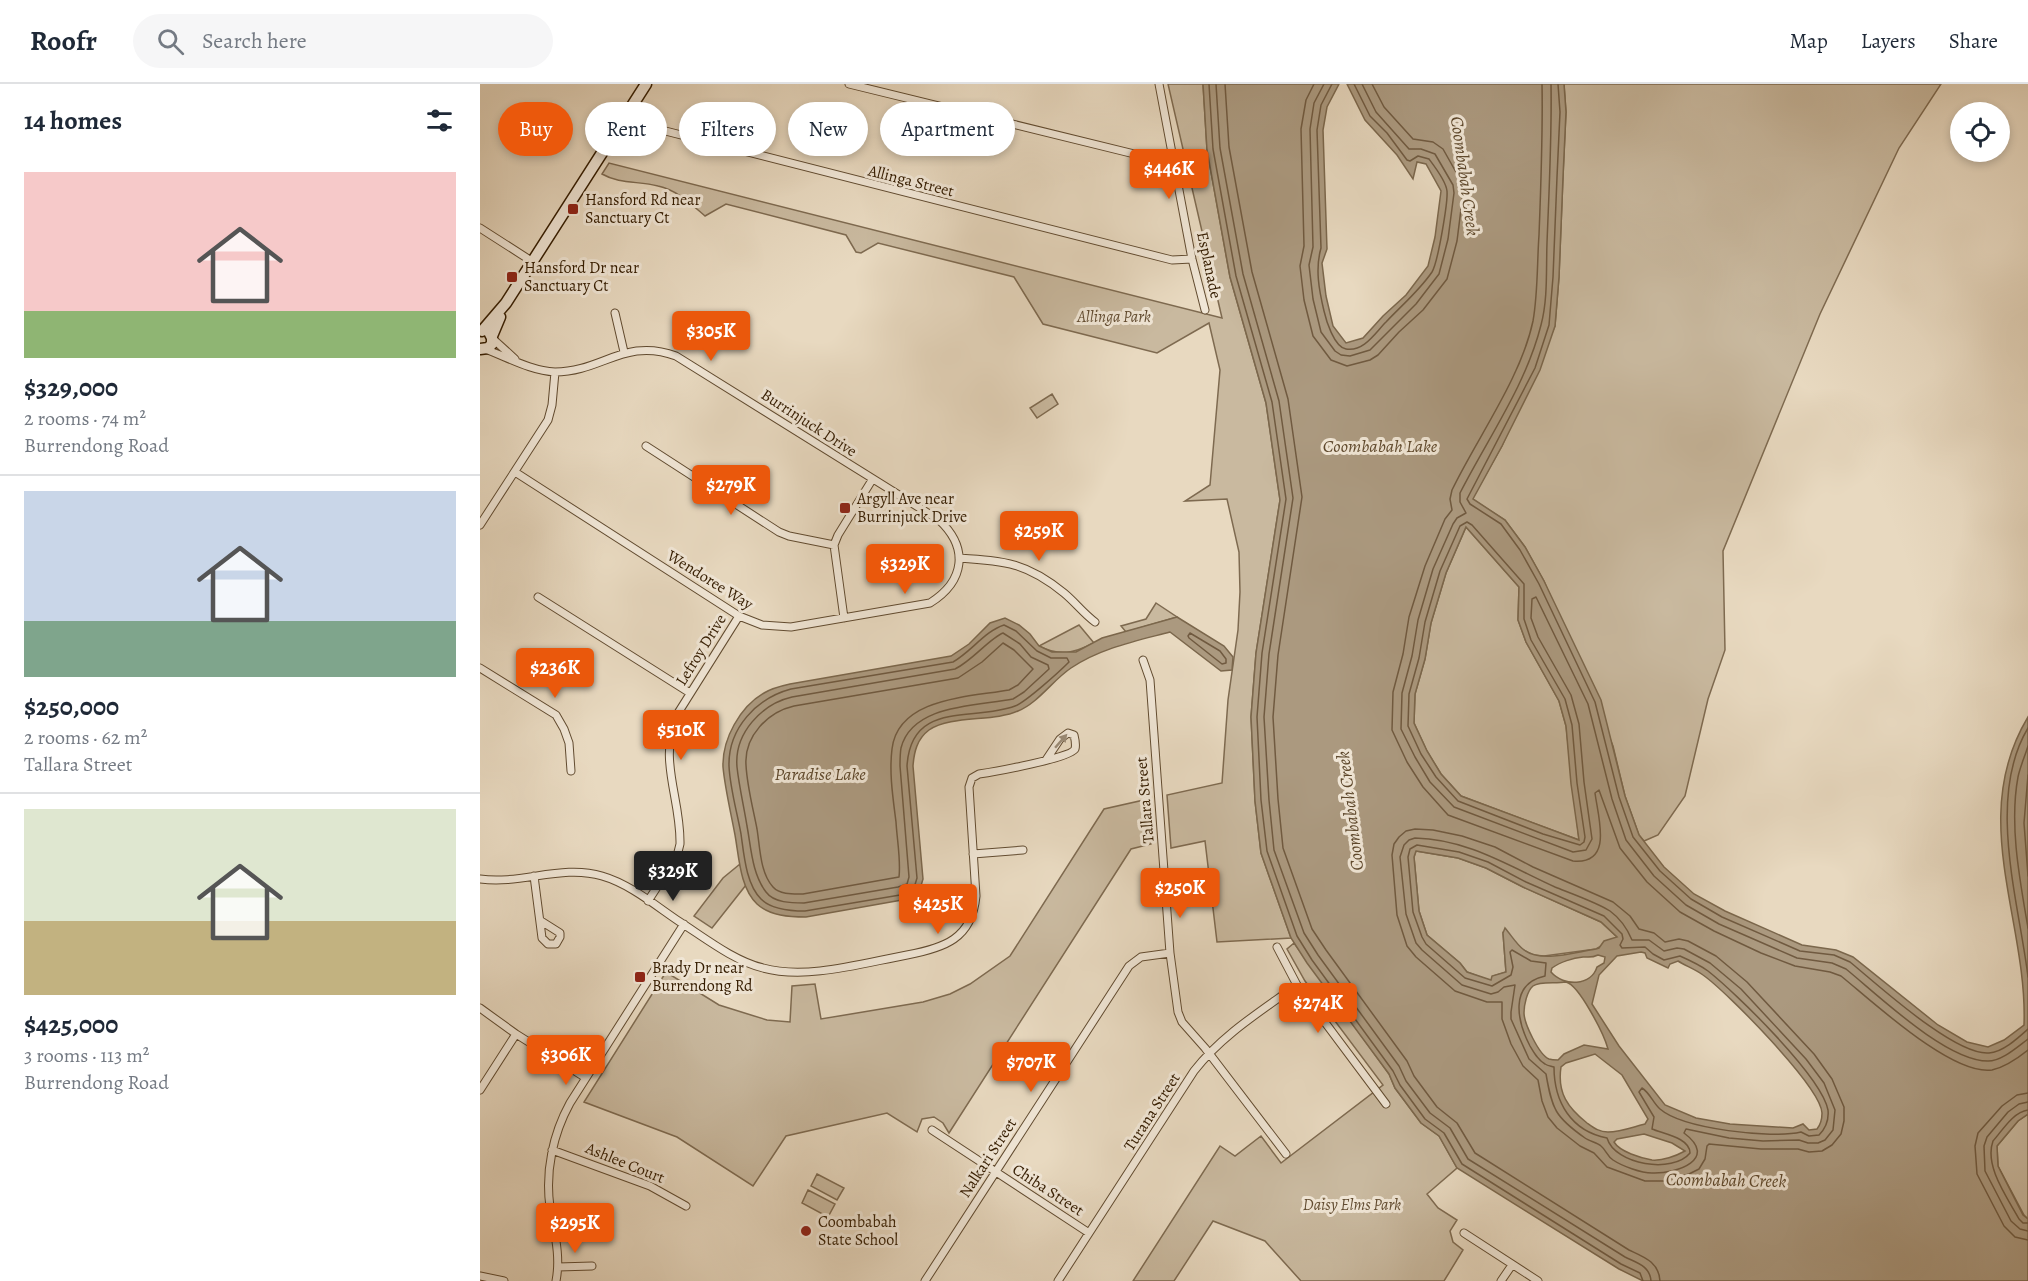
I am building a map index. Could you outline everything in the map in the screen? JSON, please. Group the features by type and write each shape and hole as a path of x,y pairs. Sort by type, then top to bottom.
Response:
{"street":[{"path":"635,102 646,84"},
{"path":"849,84 1175,164"},
{"name":"Esplanade","path":"1159,84 1192,259 1204,310"},
{"name":"Allinga Street","path":"667,132 1172,260 1192,259"},
{"path":"482,350 490,346 486,334 600,156"},
{"path":"480,228 533,262"},
{"path":"615,313 624,352"},
{"name":"Burrinjuck Drive","path":"486,334 516,361"},
{"name":"Burrinjuck Drive","path":"482,350 537,369 555,372 580,369 624,352 651,350 676,356 939,520 950,531 957,544 960,558"},
{"path":"480,525 548,420 555,372"},
{"path":"646,446 779,532 834,545"},
{"name":"Wendoree Way","path":"515,472 739,616 762,625 782,628 930,603 943,595 951,585 957,573 960,558"},
{"path":"844,618 834,545 872,480"},
{"path":"960,558 1002,561 1024,567 1044,578 1066,595 1095,622"},
{"path":"538,597 690,693"},
{"name":"Lefroy Drive","path":"648,901 679,850 680,836 668,753 675,720 739,616"},
{"name":"Tallara Street","path":"1143,660 1150,680 1170,953 1178,1012 1182,1022 1286,1154"},
{"path":"480,668 556,715 569,743 571,771"},
{"path":"480,879 508,880 570,872 591,873 611,879 740,959 762,968 785,973 809,972 933,950 954,940 962,932 975,910 969,787 972,778 979,774 1046,760 1073,752 1074,735 1068,733 1063,736 1046,760"},
{"path":"973,854 1023,850"},
{"path":"534,876 541,921"},
{"path":"556,1281 558,1245 549,1191 552,1150 564,1115 684,924"},
{"path":"1277,946 1297,985 1386,1104"},
{"name":"Nalkari Street","path":"925,1281 1129,966 1141,957 1170,953"},
{"name":"Turana Street","path":"1058,1281 1194,1071 1208,1053 1220,1041 1297,985"},
{"path":"480,1008 516,1034 586,1078"},
{"path":"480,1090 516,1034"},
{"name":"Chiba Street","path":"932,1130 1089,1233"},
{"name":"Ashlee Court","path":"552,1150 650,1186 686,1206"},
{"path":"1464,1233 1538,1281"},
{"path":"1501,1281 1512,1265"},
{"path":"558,1267 592,1266"},
{"path":"480,1275 504,1281"}],"green space":[{"name":"Allinga Park","path":"1168,84 1203,84 1207,150 1230,277 1266,403 1280,500 1256,653 1251,717 1255,801 1261,853 1291,938 1217,942 1205,841 1171,848 1167,795 1222,783 1228,700 1238,630 1239,552 1227,499 1185,501 1210,485 1220,370 1209,323 1157,353 1043,324 1014,277 878,243 861,253 856,252 846,235 726,204 705,216 683,198 665,188 622,181 602,174 609,163 1222,318"},
{"path":"1564,84 1941,84 1899,148 1820,314 1723,551 1725,650 1708,699 1685,796 1658,835 1644,841 1639,835 1625,796 1613,746 1544,581 1525,547 1505,520 1472,499 1502,446 1555,326 1566,112"},
{"path":"1052,394 1058,404 1037,418 1030,408"},
{"path":"1466,527 1519,587 1518,620 1526,642 1559,701 1566,726 1579,840 1461,796 1441,774 1414,723 1415,694 1425,659 1431,623 1446,573"},
{"path":"1156,603 1177,617 1126,632 1121,626 1146,619"},
{"path":"1079,625 1094,643 1080,649 1060,653 1039,646"},
{"path":"1144,800 1151,844 1131,849 949,1133 943,1123 934,1117 922,1119 917,1132 887,1113 786,1136 753,1186 677,1137 584,1102 666,972 719,1005 767,1020 790,1022 792,986 815,984 821,1019 923,1002 950,994 970,984 1010,956 1104,809"},
{"path":"1416,851 1458,858 1486,868 1601,922 1617,937 1596,949 1544,956 1533,955 1522,949 1503,933 1506,972 1493,976 1491,981 1467,972 1460,963 1427,935 1419,911 1414,857"},
{"path":"740,864 746,885 712,928 694,916 723,878"},
{"name":"Daisy Elms Park","path":"1294,943 1389,1074 1395,1088 1421,1123 1439,1136 1457,1168 1427,1194 1438,1208 1457,1220 1450,1231 1453,1242 1463,1250 1444,1281 1301,1281 1265,1241 1213,1221 1174,1281 1133,1281 1220,1146 1235,1156 1261,1136 1281,1163 1383,1085 1305,981 1287,949"},
{"path":"2028,1114 2028,1219 1998,1166 1997,1146 2018,1121"},
{"path":"817,1174 844,1188 837,1200 811,1186"},
{"path":"808,1190 835,1204 828,1217 802,1203"}],"water":[{"name":"Coombabah Lake","path":"1203,84 1339,84 1327,107 1323,130 1327,249 1322,263 1333,326 1346,343 1363,338 1406,295 1428,266 1435,237 1441,191 1426,164 1417,162 1413,179 1397,155 1365,120 1347,84 1564,84 1566,112 1555,326 1540,370 1473,499 1505,520 1525,547 1544,581 1601,700 1625,796 1639,835 1664,867 1694,894 1725,911 1802,945 1836,950 1853,957 1938,1025 1967,1042 1988,1047 2004,1040 2024,1025 2023,986 2001,831 2002,793 2010,755 2028,717 2028,1114 2018,1121 1997,1146 1998,1166 2023,1215 2028,1219 2028,1281 1643,1281 1619,1269 1457,1168 1439,1136 1421,1123 1395,1088 1389,1074 1291,938 1261,853 1255,801 1251,717 1256,653 1280,500 1266,403 1230,277 1207,150","holes":["1466,527 1519,587 1518,620 1526,642 1559,701 1566,726 1579,840 1461,796 1441,774 1427,751 1414,723 1415,694 1425,659 1431,623 1446,573","1416,851 1458,858 1486,868 1601,922 1617,937 1604,941 1596,949 1559,956 1540,956 1524,950 1505,928 1503,933 1506,972 1492,976 1491,980 1467,972 1460,963 1427,935 1419,911 1414,857","1641,952 1645,953 1647,958 1668,968 1670,964 1678,961 1700,973 1715,984 1771,1040 1806,1083 1818,1100 1822,1113 1817,1129 1809,1130 1803,1124 1793,1128 1730,1124 1696,1118 1665,1105 1619,1046 1592,1004 1599,975 1617,956","1598,955 1605,957 1604,963 1583,981 1570,982 1556,977 1551,972 1552,968 1567,961","1566,982 1571,985 1584,1001 1608,1049 1584,1045 1564,1054 1558,1060 1545,1056 1526,1024 1524,1013 1529,991 1533,986","1595,1054 1622,1075 1648,1119 1645,1124 1608,1132 1592,1127 1574,1112 1565,1099 1561,1085 1561,1067 1566,1063","1644,1134 1672,1143 1685,1151 1669,1158 1652,1160 1626,1152 1614,1142 1617,1139"]},
{"name":"Paradise Lake","path":"1177,617 1224,646 1233,657 1232,670 1221,671 1170,632 1119,646 1082,661 1064,673 1032,703 1018,711 949,722 929,730 922,737 917,746 913,766 923,879 919,891 914,895 902,900 806,917 774,913 762,908 751,897 739,862 725,784 723,756 729,735 740,715 764,693 790,684 951,656 969,644 990,623 1005,618 1030,634 1039,646 1052,652 1076,652 1102,638"}],"place":[{"name":"Hansford Rd near Sanctuary Ct","path":"573,209"},
{"name":"Hansford Dr near Sanctuary Ct","path":"512,277"},
{"name":"Argyll Ave near Burrinjuck Drive","path":"845,508"},
{"name":"Brady Dr near Burrendong Rd","path":"640,977"},
{"name":"Coombabah State School","path":"806,1231"}],"water label":[{"name":"Coombabah Creek","path":"1465,176"},
{"name":"Coombabah Creek","path":"1350,811"},
{"name":"Coombabah Creek","path":"1726,1180"}]}
